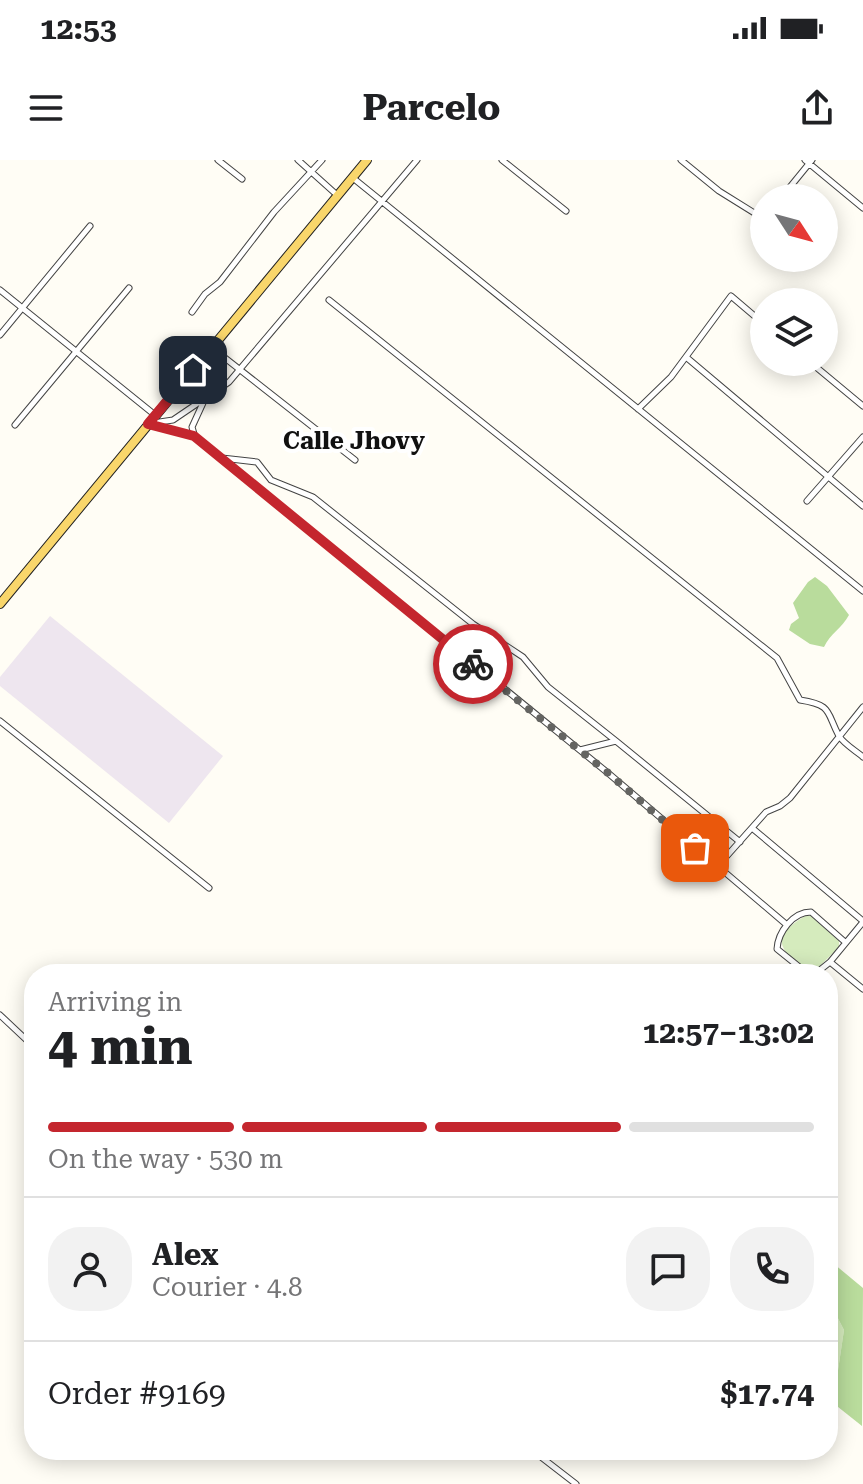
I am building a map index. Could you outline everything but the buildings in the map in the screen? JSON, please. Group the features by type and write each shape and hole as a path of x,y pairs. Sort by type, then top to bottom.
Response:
{"main road":[{"path":"0,604 367,160"}],"street":[{"path":"218,160 242,179"},
{"path":"298,160 337,195"},
{"path":"192,312 205,294 220,282 274,212 322,160"},
{"path":"148,424 173,420 204,402 241,370 417,160"},
{"path":"502,160 566,211"},
{"path":"681,160 719,191 750,210"},
{"path":"792,184 809,161 863,208"},
{"path":"352,177 863,591"},
{"path":"0,335 90,226"},
{"path":"15,425 129,288"},
{"path":"0,290 156,415"},
{"path":"638,409 686,357 731,296 750,312"},
{"path":"329,300 777,658 800,700 825,708 834,720 840,738 863,757"},
{"path":"211,347 355,460"},
{"path":"686,357 863,506"},
{"path":"827,376 863,406"},
{"path":"194,436 192,427 204,402"},
{"path":"148,424 194,436 579,750 787,925"},
{"path":"807,501 863,437"},
{"path":"222,458 257,462 271,480 313,497 473,624 523,657 548,687 740,842"},
{"path":"717,867 766,812 790,798 863,707"},
{"path":"0,721 209,888"},
{"path":"579,750 616,741"},
{"path":"752,828 863,921 828,964"},
{"path":"796,964 777,949 787,925 803,912 811,912 845,942"},
{"path":"838,969 863,989"},
{"path":"0,1015 24,1038"},
{"path":"545,1460 576,1484"}],"shaded area":[{"path":"50,616 223,756 169,823 0,686 0,677"}],"green space":[{"path":"815,577 827,586 849,615 824,647 810,644 789,630 799,618 793,603"},
{"path":"807,915 811,916 839,941 839,947 822,964 800,964 782,945 784,934"},
{"path":"838,1267 863,1288 862,1426 838,1407 838,1370 844,1330 838,1318"},
{"path":"838,1318 844,1330 838,1370"}],"way so far":[{"path":"473,664 695,848"}],"district":[{"name":"Calle Jhovy","path":"354,441"}],"route":[{"path":"193,370 148,424 194,436 473,664"}]}
